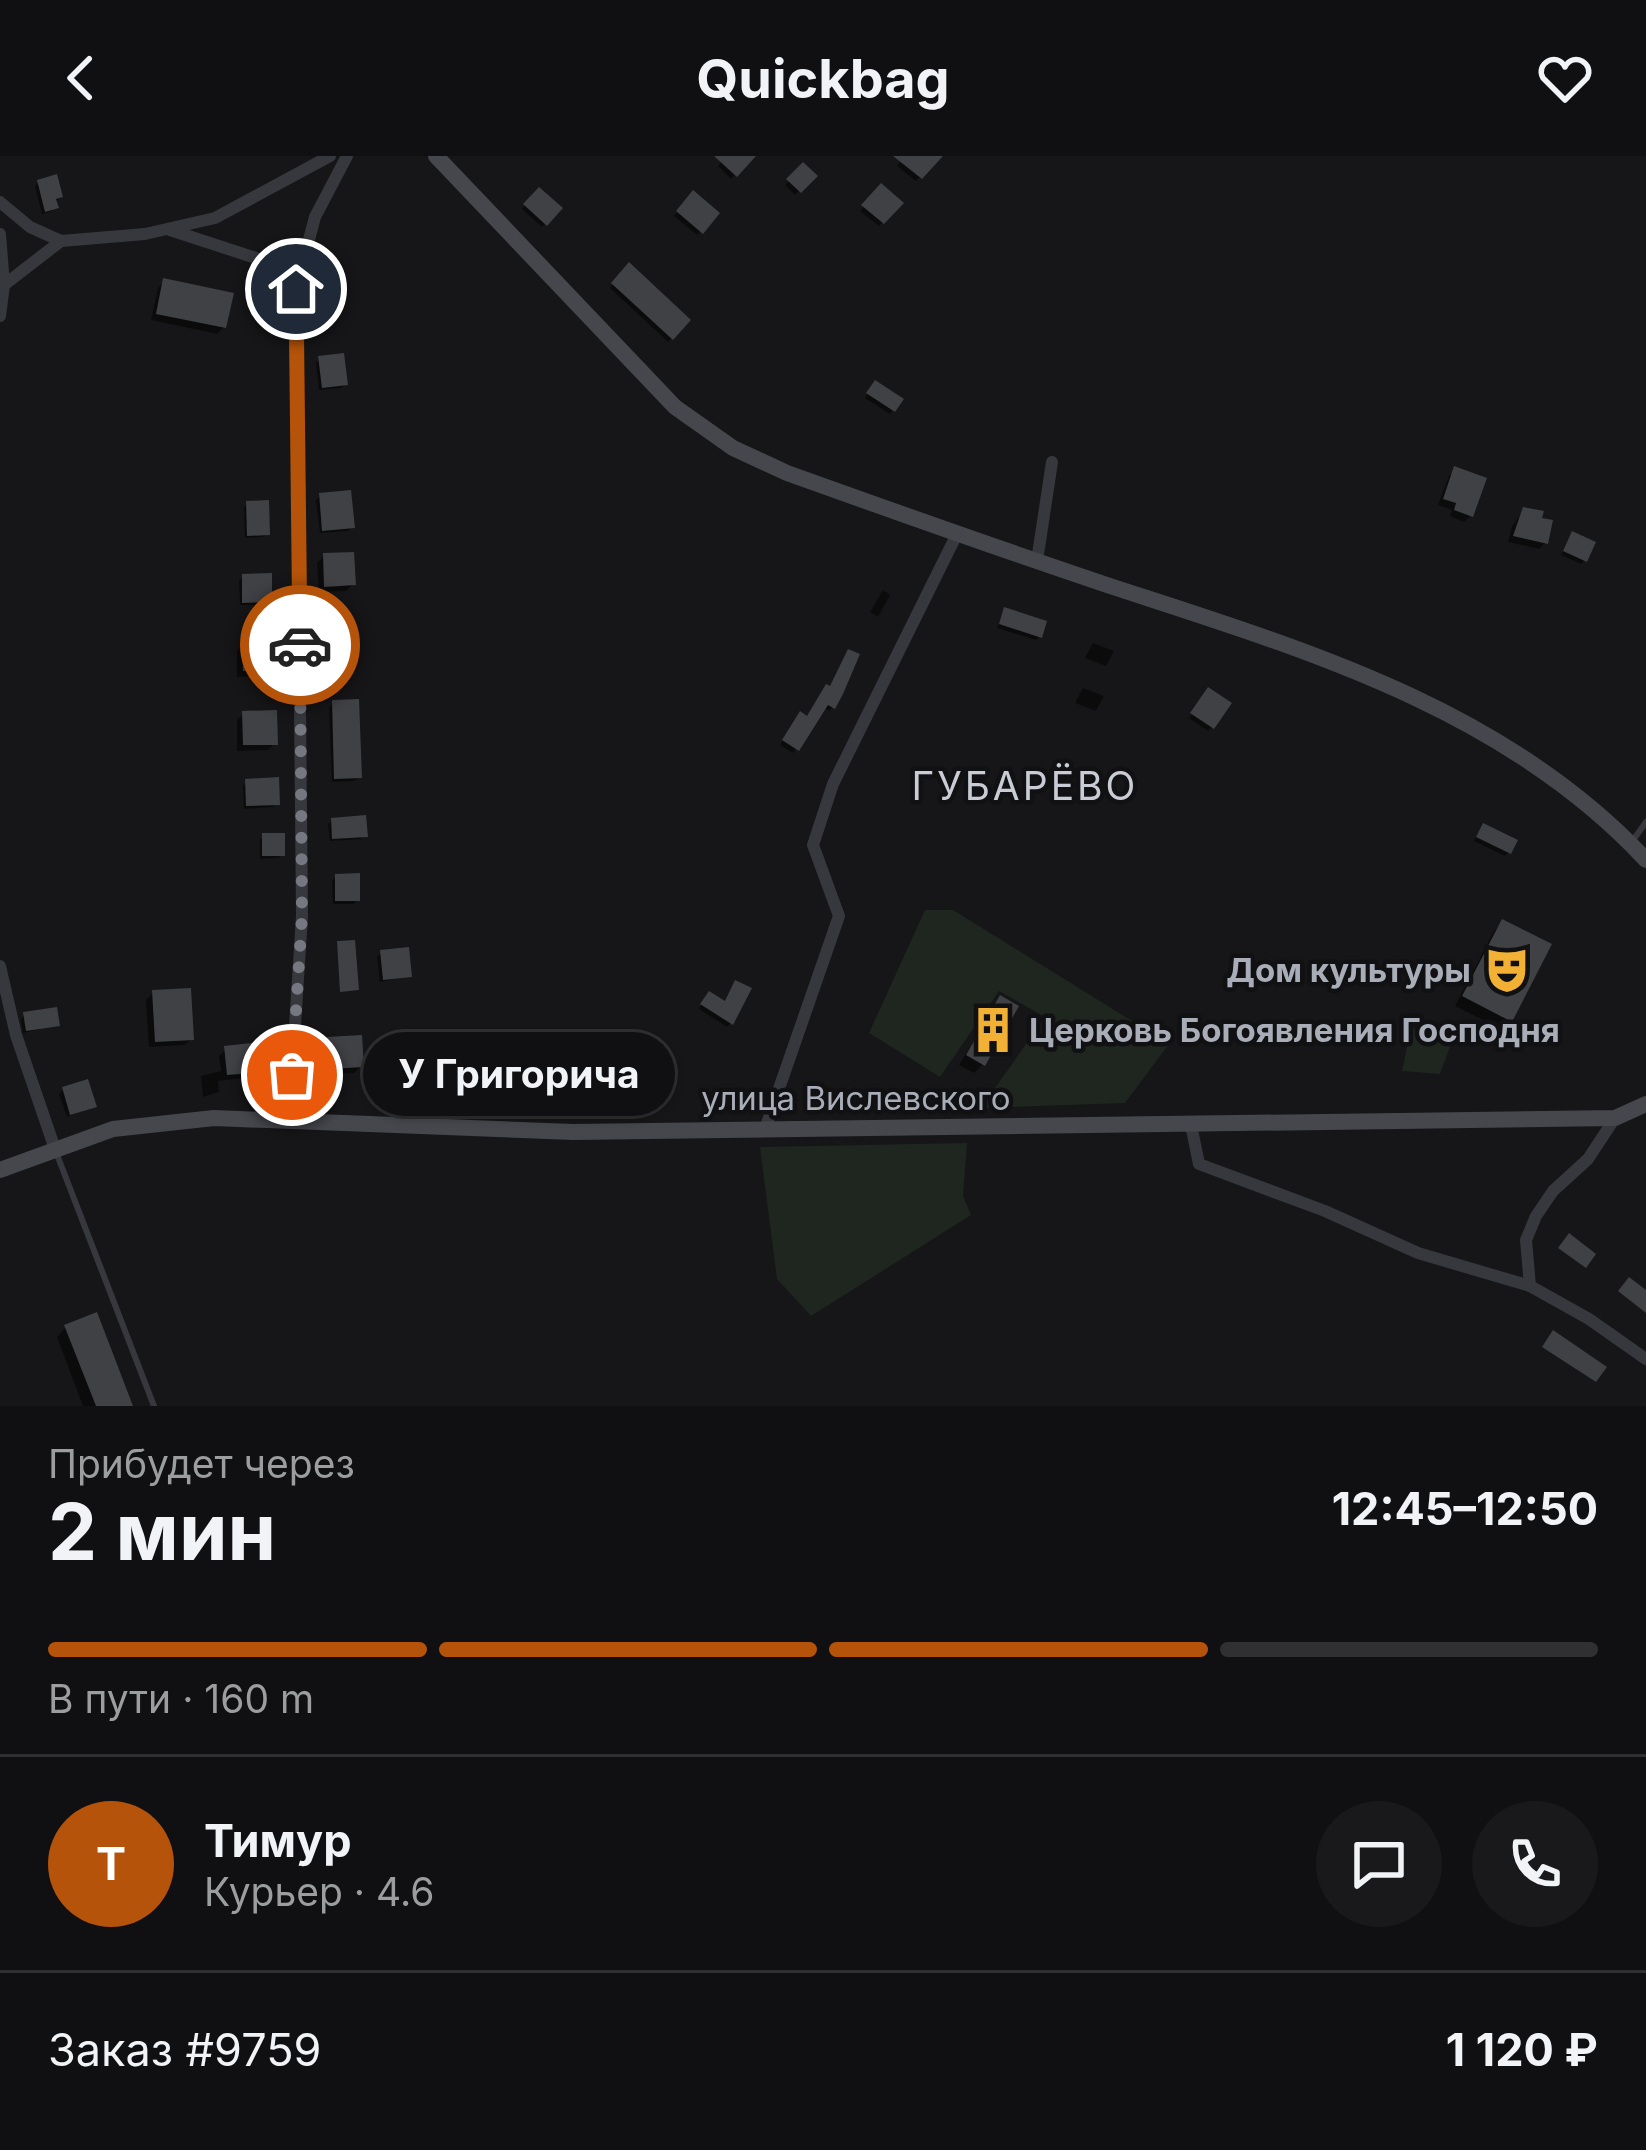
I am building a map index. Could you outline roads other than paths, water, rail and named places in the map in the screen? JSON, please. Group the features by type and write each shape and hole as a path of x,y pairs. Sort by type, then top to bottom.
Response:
{"street":[{"path":"0,202 30,227 61,241 168,229 215,218 330,156"},
{"path":"289,1120 302,916 296,289 315,217 346,156"},
{"path":"436,156 675,407 734,448 787,473 956,534 1262,636 1460,718 1535,764 1596,810 1646,860"},
{"path":"168,229 268,262 296,289"},
{"path":"0,234 4,285 0,316"},
{"path":"4,285 61,241"},
{"path":"1037,561 1052,462"},
{"path":"766,1126 839,916 813,845 848,751 956,534"},
{"path":"0,966 16,1035 55,1149"},
{"name":"улица Вислевского","path":"0,1171 113,1129 214,1118 573,1132 1615,1118 1646,1104"},
{"path":"1530,1286 1526,1240 1536,1216 1553,1191 1588,1159 1615,1118"},
{"path":"1191,1125 1199,1164 1325,1211 1418,1253 1530,1286 1589,1319 1646,1360"}],"lane":[{"path":"1630,843 1646,822"},
{"path":"55,1149 154,1406"}],"place":[{"name":"Дом культуры","path":"1507,970"},
{"name":"Церковь Богоявления Господня","path":"993,1030"},
{"name":"У Григорича","path":"292,1075"}],"district":[{"name":"ГУБАРЁВО","path":"1025,785"}]}
